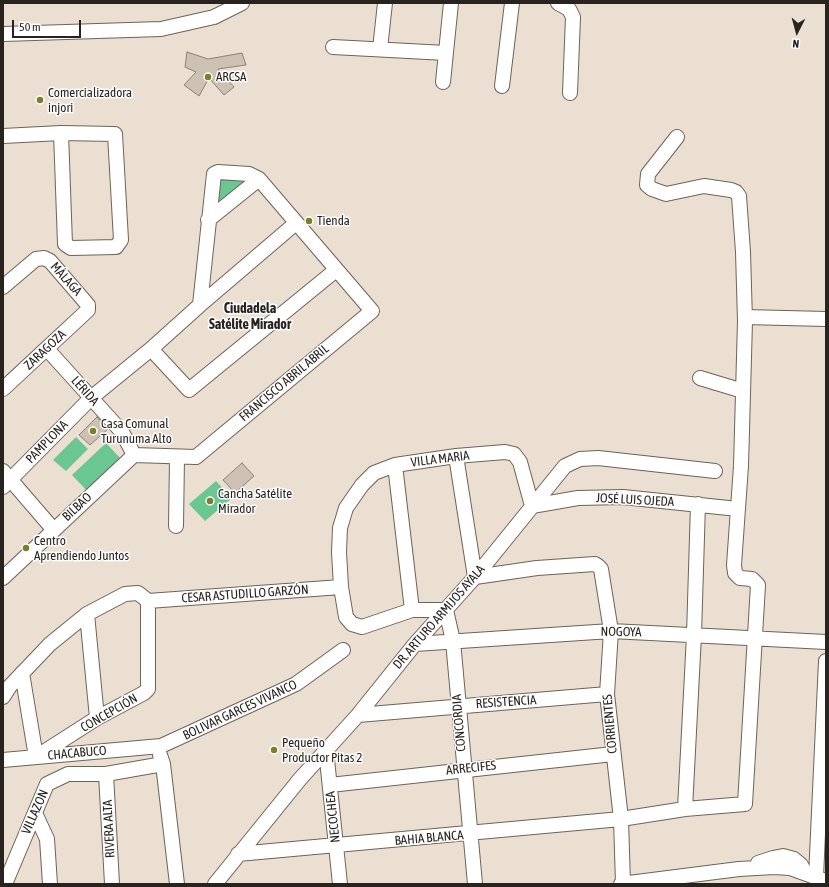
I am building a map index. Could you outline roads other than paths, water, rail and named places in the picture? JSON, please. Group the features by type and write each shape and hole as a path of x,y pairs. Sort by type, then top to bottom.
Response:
{"street":[{"path":"3,34 161,29 214,17 242,3"},
{"path":"380,49 385,3"},
{"path":"443,82 451,3"},
{"path":"502,86 512,3"},
{"path":"558,3 569,9 573,17 570,93"},
{"path":"333,47 446,53"},
{"path":"3,136 61,133 115,134 121,240 116,247 71,248 65,244 61,133"},
{"path":"677,138 648,174 647,185 652,189 666,194 700,186 731,190 738,193 743,252 745,317 735,573 740,578 752,579 758,585 755,638"},
{"path":"151,349 189,390 336,270 258,179 249,174 216,172 208,220 200,305"},
{"path":"208,220 258,179"},
{"name":"PAMPLONA","path":"6,479 91,398 151,349 296,223"},
{"name":"MÁLAGA","path":"3,287 36,258 44,258 50,261 88,305 88,310"},
{"name":"FRANCISCO ABRIL ABRIL","path":"177,457 196,457 372,311 336,270"},
{"name":"ZARAGOZA","path":"4,386 47,349 88,310"},
{"path":"745,317 826,319"},
{"name":"LÉRIDA","path":"47,349 122,432 134,455"},
{"path":"700,378 743,391"},
{"name":"VILLA MARIA","path":"412,610 362,627 352,624 346,617 341,587 339,552 340,528 346,508 362,485 374,473 395,465 456,456 505,452 514,454 520,462 532,506"},
{"path":"134,455 177,457 176,526"},
{"name":"BILBAO","path":"3,578 53,529 134,455"},
{"path":"456,456 475,577"},
{"name":"DR. ARTURO ARMIJOS AYALA","path":"215,884 300,779 358,715 415,644 475,577 565,466 580,459 598,458 715,471"},
{"path":"395,465 412,610 446,610"},
{"path":"6,479 53,529"},
{"name":"JOSÉ LUIS OJEDA","path":"532,506 578,498 623,497 698,504 738,510"},
{"path":"686,809 698,504"},
{"name":"CORRIENTES","path":"475,577 537,568 598,566 600,569 611,631 607,694 621,819 622,884"},
{"name":"CESAR ASTUDILLO GARZÓN","path":"148,601 341,587"},
{"path":"3,697 22,673 50,644 87,614 125,594 138,593 148,601"},
{"name":"CONCEPCIÓN","path":"36,757 97,718 144,693 148,689 148,601"},
{"name":"CONCORDIA","path":"446,610 453,641 463,769 475,884"},
{"path":"87,614 97,718"},
{"name":"NOGOYA","path":"415,644 611,631 826,642"},
{"name":"BAHIA BLANCA","path":"238,854 470,834 621,819 686,809 745,804 755,638"},
{"name":"BOLIVAR GARCES VIVANCO","path":"151,746 169,743 296,684 343,650"},
{"path":"622,884 749,867 790,868 816,877 826,661"},
{"path":"22,673 36,757"},
{"name":"RESISTENCIA","path":"358,715 458,705 607,694"},
{"path":"151,746 158,751 163,764 177,884"},
{"name":"CHACABUCO","path":"3,760 151,746"},
{"name":"NECOCHEA","path":"326,750 340,884"},
{"name":"ARRECIFES","path":"330,785 463,769 613,754"},
{"name":"VILLAZON","path":"5,884 47,784 54,779 68,774 106,774 163,764"},
{"name":"RIVERA ALTA","path":"106,774 112,884"},
{"path":"35,813 48,839 50,884"}],"place":[{"name":"ARCSA","path":"208,77"},
{"name":"Comercializadora injori","path":"40,100"},
{"name":"Tienda","path":"309,221"},
{"name":"Casa Comunal Turunuma Alto","path":"93,431"},
{"name":"Cancha Satélite Mirador","path":"210,501"},
{"name":"Centro Aprendiendo Juntos","path":"26,548"},
{"name":"Pequeño Productor Pitas 2","path":"274,750"}],"district":[{"name":"Ciudadela Satélite Mirador","path":"250,318"}]}
